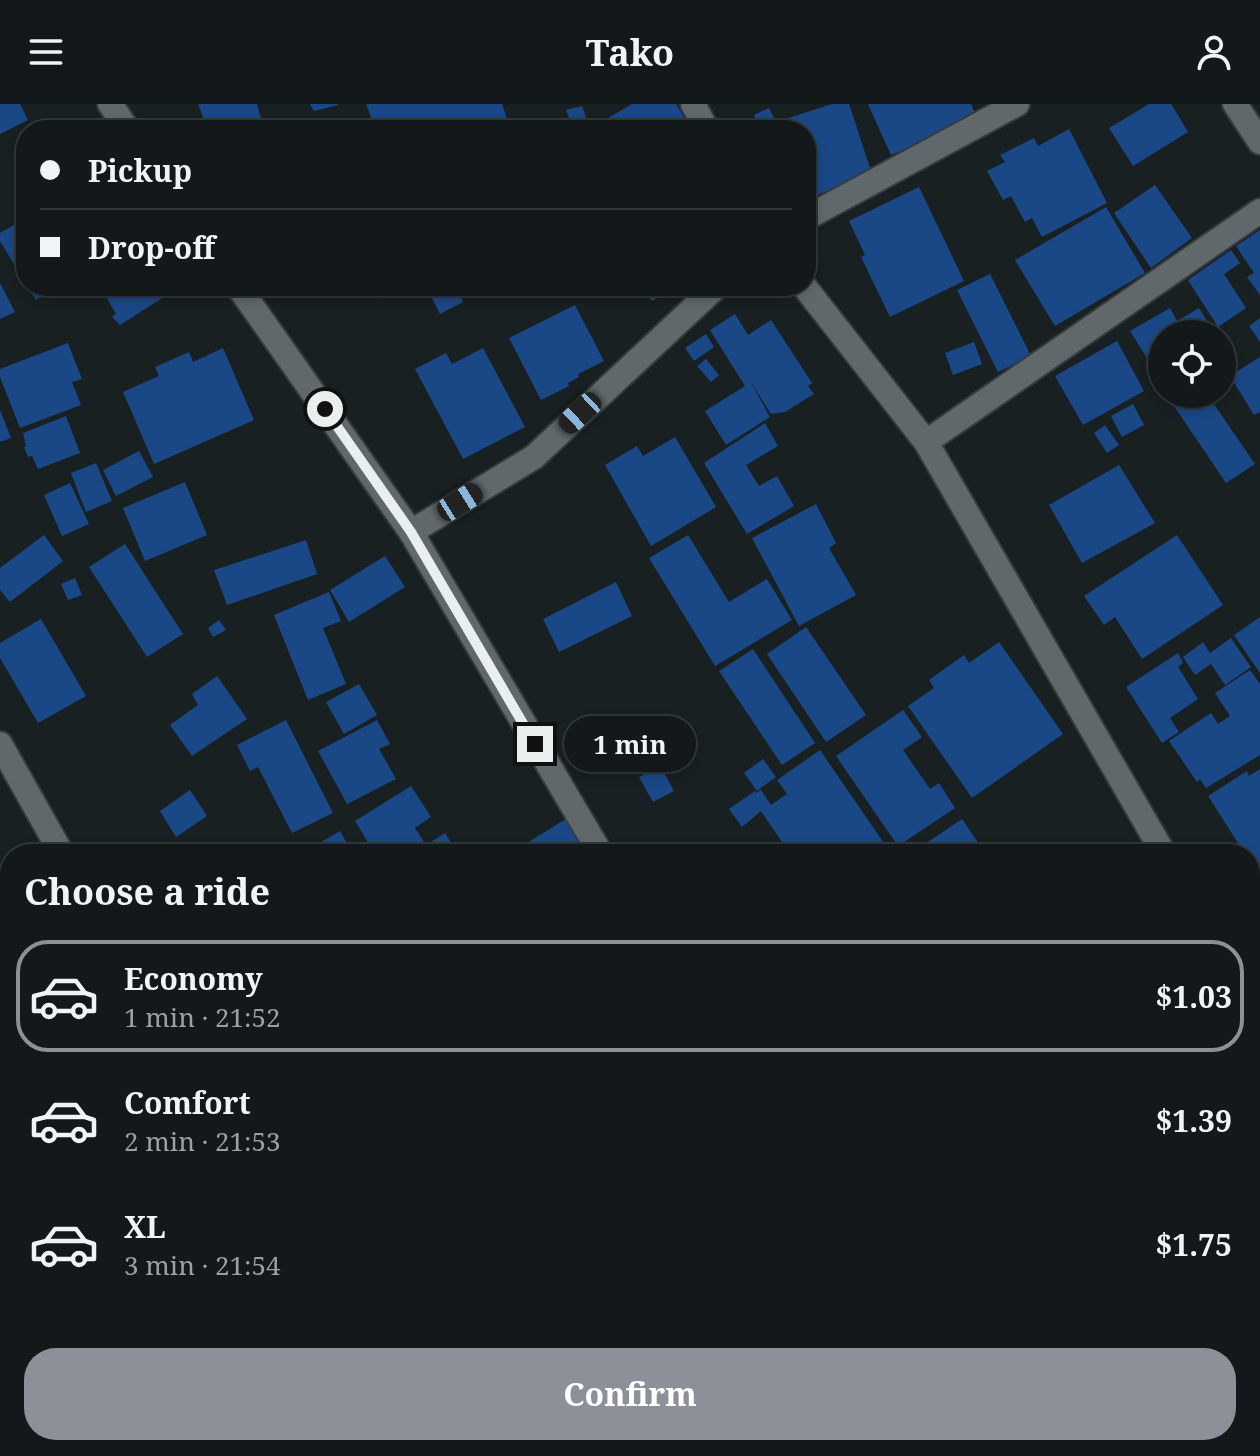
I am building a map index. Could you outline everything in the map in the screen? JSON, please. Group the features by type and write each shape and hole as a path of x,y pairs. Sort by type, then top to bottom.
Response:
{"street":[{"path":"816,213 1017,104"},
{"path":"1235,104 1260,142"},
{"path":"926,442 1260,211"},
{"path":"245,296 411,532 595,844"},
{"path":"411,532 534,457 706,296"},
{"path":"812,296 926,442 1158,844"},
{"path":"0,744 56,844"}],"building":[{"path":"0,104 20,104 28,120 16,120 16,126 0,134"},
{"path":"198,104 257,104 261,119 258,120 204,120"},
{"path":"310,104 338,104 338,105 314,111"},
{"path":"366,104 502,104 507,119 504,120 372,120"},
{"path":"632,104 676,104 685,120 605,120"},
{"path":"832,104 849,104 873,177 816,195 816,120 782,120"},
{"path":"868,104 971,104 977,118 891,155"},
{"path":"1149,104 1171,104 1188,132 1133,166 1109,128"},
{"path":"582,106 587,120 570,120 566,110"},
{"path":"769,108 775,120 756,120 754,115"},
{"path":"1069,129 1107,203 1042,237 1032,218 1025,222 1011,196 1003,200 987,171 1005,162 1000,155 1034,138 1038,146"},
{"path":"1155,185 1192,238 1151,268 1114,213"},
{"path":"919,187 964,281 890,317 861,257 865,255 849,221"},
{"path":"1106,207 1145,273 1055,326 1015,260"},
{"path":"16,224 16,267 0,241 0,233"},
{"path":"1260,230 1260,295 1247,277 1254,273 1236,246"},
{"path":"1231,250 1240,263 1224,274 1246,308 1228,320 1214,320 1188,280"},
{"path":"990,274 1031,356 998,372 957,290"},
{"path":"0,283 15,312 0,319"},
{"path":"106,296 165,296 120,325 112,317 116,314"},
{"path":"431,296 460,296 463,302 440,314"},
{"path":"575,305 604,361 578,374 579,377 568,383 569,386 541,400 509,338"},
{"path":"1170,308 1176,320 1149,320"},
{"path":"1199,308 1206,320 1179,320"},
{"path":"735,314 748,335 771,320 812,383 808,386 814,394 785,412 771,414 750,381 770,417 726,445 705,411 745,386 710,330"},
{"path":"1260,318 1260,342 1249,326"},
{"path":"1148,321 1148,360 1130,331"},
{"path":"706,334 714,347 694,361 685,348"},
{"path":"1117,341 1144,391 1083,425 1055,376"},
{"path":"974,342 982,364 953,375 945,353"},
{"path":"68,343 82,379 72,382 81,405 20,428 0,377 0,369"},
{"path":"223,348 254,420 154,464 123,392 159,376 155,367 189,352 193,362"},
{"path":"483,348 525,427 463,459 415,369 446,353 452,364"},
{"path":"1260,357 1260,412 1254,415 1236,386 1236,372"},
{"path":"706,359 719,375 711,382 697,366"},
{"path":"1133,404 1144,425 1122,437 1111,416"},
{"path":"1175,408 1217,408 1255,464 1226,483"},
{"path":"0,410 11,438 0,442"},
{"path":"66,416 80,453 38,469 32,456 28,457 23,433"},
{"path":"765,423 778,446 746,465 759,486 777,476 794,506 747,534 704,463"},
{"path":"1105,425 1119,445 1107,453 1094,433"},
{"path":"675,437 716,507 651,546 605,465 637,446 643,456"},
{"path":"139,451 153,477 116,496 103,470"},
{"path":"96,463 112,501 86,512 71,473"},
{"path":"1119,465 1155,523 1082,563 1049,505"},
{"path":"185,482 207,535 145,561 123,508"},
{"path":"70,483 89,524 62,536 44,495"},
{"path":"816,504 836,543 829,548 856,595 799,626 752,538"},
{"path":"44,535 63,561 10,602 0,590 0,568"},
{"path":"688,535 729,602 767,579 792,620 715,666 649,558"},
{"path":"1177,535 1223,605 1142,659 1115,617 1104,625 1084,596"},
{"path":"306,540 317,574 227,605 214,570"},
{"path":"125,544 183,634 147,657 89,567"},
{"path":"385,556 405,587 349,622 330,590"},
{"path":"75,578 82,595 68,600 61,584"},
{"path":"616,582 632,616 559,652 543,619"},
{"path":"329,592 341,621 323,628 346,684 308,700 274,615"},
{"path":"1260,617 1260,673 1234,635"},
{"path":"41,619 86,696 38,723 0,658 0,643"},
{"path":"219,620 226,630 213,637 208,628"},
{"path":"806,627 866,715 826,742 767,654"},
{"path":"1231,638 1251,667 1225,685 1211,664 1195,675 1183,657 1203,642 1210,653"},
{"path":"999,642 1063,734 972,798 908,706 934,688 929,680 964,655 969,663"},
{"path":"753,649 815,743 782,765 719,671"},
{"path":"1178,653 1183,663 1178,667 1198,699 1170,718 1179,732 1162,743 1126,687"},
{"path":"1250,670 1260,684 1260,755 1206,788 1200,779 1197,782 1169,741 1211,713 1218,724 1230,716 1215,693"},
{"path":"217,676 247,719 192,756 170,725 198,705 192,694"},
{"path":"359,684 377,715 344,734 326,702"},
{"path":"903,710 922,737 903,750 930,789 939,783 955,808 897,844 836,756"},
{"path":"286,720 333,813 292,833 258,767 250,771 237,745"},
{"path":"377,720 390,744 379,749 396,779 347,804 318,751"},
{"path":"820,750 885,844 783,844 761,811 742,827 729,809 761,790 771,805 787,794 777,780"},
{"path":"763,759 776,777 757,791 744,773"},
{"path":"660,765 674,791 653,802 639,777"},
{"path":"1260,769 1260,844 1239,844 1208,796 1247,771 1249,776"},
{"path":"411,786 431,817 415,828 425,844 369,844 355,821"},
{"path":"190,790 207,816 176,837 160,811"},
{"path":"569,817 583,841 578,844 525,844"},
{"path":"962,819 979,844 925,844"},
{"path":"340,831 347,844 318,844"},
{"path":"445,833 452,844 428,844"}],"route":[{"path":"325,409 411,532 535,744"}]}
